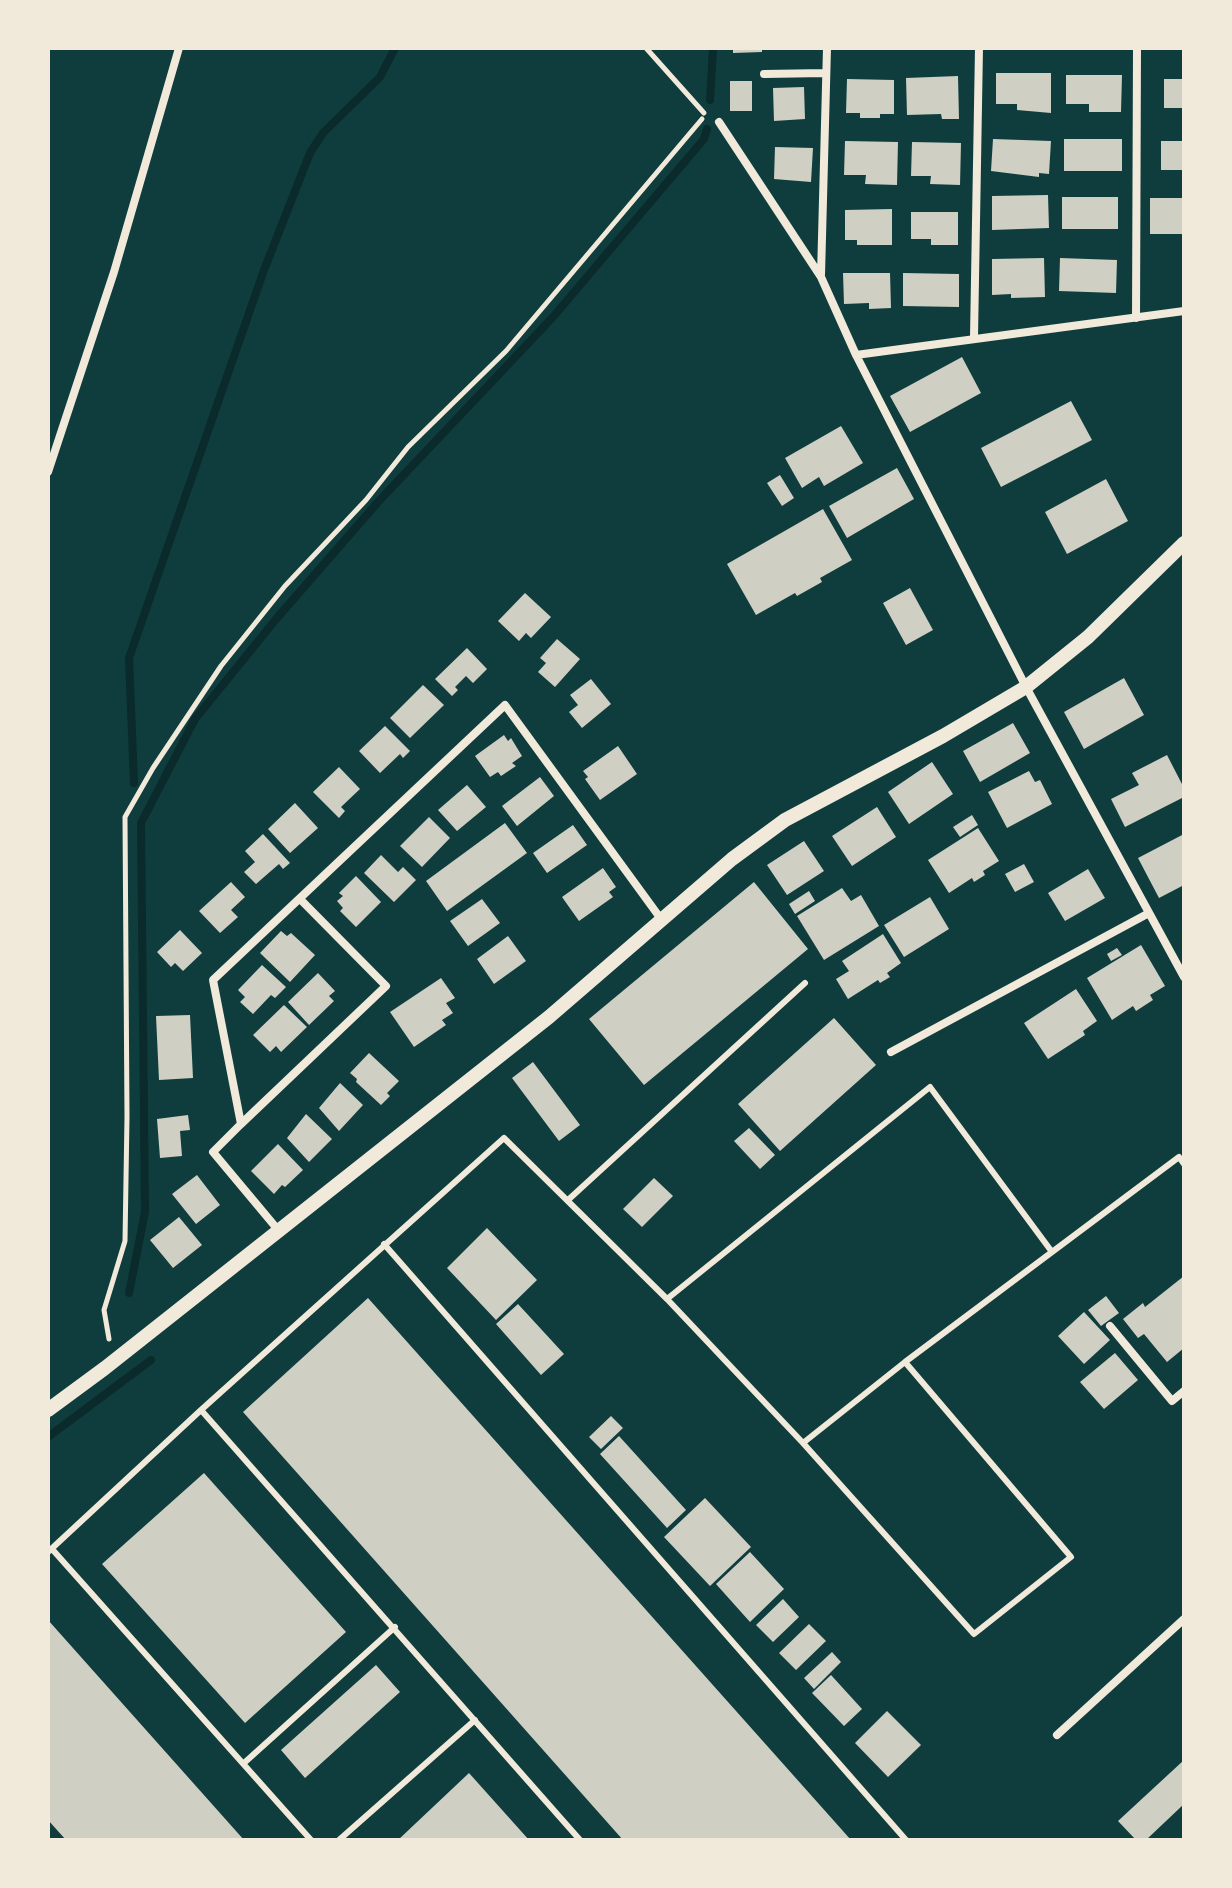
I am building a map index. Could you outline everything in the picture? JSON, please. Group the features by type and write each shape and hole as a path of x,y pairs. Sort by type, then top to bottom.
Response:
{"street":[{"path":"48,472 114,272 179,48"},
{"path":"821,277 827,48"},
{"path":"974,337 979,48"},
{"path":"1136,318 1137,48"},
{"path":"764,74 826,73"},
{"path":"719,122 821,277 856,355 1026,687 1184,977"},
{"path":"856,355 1184,311"},
{"path":"48,1410 549,1017 732,859 785,820 943,736 1026,687 1088,637 1184,543"},
{"path":"241,1124 213,980 505,705 661,919"},
{"path":"279,1231 213,1152 386,986 300,899"},
{"path":"891,1052 1149,913"},
{"path":"1110,1326 1172,1401 1184,1391"},
{"path":"1057,1735 1184,1619"}],"lane":[{"path":"568,1200 805,983"},
{"path":"667,1299 930,1087 1052,1252"},
{"path":"311,1840 50,1551 201,1410 504,1138 667,1299 803,1443 974,1634 1071,1557 905,1362"},
{"path":"803,1443 905,1362 1179,1157 1184,1164"},
{"path":"384,1244 906,1840"},
{"path":"201,1410 580,1840"},
{"path":"244,1763 395,1627"},
{"path":"339,1840 475,1720"}],"path":[{"path":"114,1361 104,1310 125,1241 125,817 153,768 221,666 285,586 366,500 408,447 506,351 706,115 646,48"}],"building":[{"path":"733,48 762,48 762,52 733,53"},
{"path":"996,73 1051,73 1051,113 1017,110 1017,104 996,104"},
{"path":"1066,75 1122,75 1121,112 1089,112 1089,104 1066,104"},
{"path":"958,76 959,119 942,119 941,114 907,115 906,78"},
{"path":"847,79 894,80 894,114 860,118 860,113 846,113"},
{"path":"1164,79 1184,79 1184,108 1164,108"},
{"path":"730,81 752,81 752,111 730,111"},
{"path":"804,87 805,119 774,121 773,88"},
{"path":"993,139 1051,141 1049,174 1039,173 1039,177 991,171"},
{"path":"1064,139 1122,139 1122,171 1064,171"},
{"path":"845,141 898,142 897,185 865,184 866,175 844,175"},
{"path":"1161,141 1184,141 1184,170 1161,170"},
{"path":"912,142 961,143 960,185 930,184 931,176 911,176"},
{"path":"775,147 813,148 811,182 774,179"},
{"path":"1048,195 1049,228 992,230 992,196"},
{"path":"1062,197 1118,197 1118,229 1062,229"},
{"path":"1150,198 1184,198 1184,234 1150,234"},
{"path":"892,209 892,245 857,245 857,240 845,240 845,210"},
{"path":"911,212 958,212 958,245 931,245 931,239 911,239"},
{"path":"1044,258 1045,297 992,295 992,259"},
{"path":"1060,258 1117,260 1116,293 1059,291"},
{"path":"843,273 890,273 891,308 869,309 869,303 844,304"},
{"path":"903,273 959,274 959,307 903,306"},
{"path":"962,357 981,393 910,432 890,396"},
{"path":"1071,401 1092,440 1001,487 981,448"},
{"path":"841,426 863,463 824,486 819,477 802,488 785,458"},
{"path":"897,468 914,499 847,538 829,506"},
{"path":"780,475 794,498 782,506 767,483"},
{"path":"1106,479 1128,521 1067,554 1045,512"},
{"path":"823,509 852,560 820,578 822,582 756,615 727,564"},
{"path":"910,588 933,630 906,645 883,603"},
{"path":"525,593 551,617 531,638 526,633 519,641 498,621"},
{"path":"557,639 580,659 555,687 538,672 546,663 540,658"},
{"path":"467,648 487,669 473,683 466,676 455,687 458,690 452,696 435,679"},
{"path":"1124,678 1144,715 1084,749 1064,712"},
{"path":"591,679 611,704 582,728 569,712 578,705 570,695"},
{"path":"423,685 444,705 410,738 390,718"},
{"path":"1013,723 1030,753 980,782 963,751"},
{"path":"385,726 410,751 403,758 400,754 380,773 359,751"},
{"path":"504,735 508,741 511,738 522,756 512,763 516,766 501,776 498,772 490,777 475,756"},
{"path":"618,746 637,774 600,800 583,771"},
{"path":"1167,755 1184,788 1184,797 1125,827 1111,799 1139,785 1132,773"},
{"path":"932,762 953,794 909,824 888,792"},
{"path":"339,767 360,789 341,807 345,811 339,818 313,792"},
{"path":"1029,771 1035,782 1040,780 1052,804 1007,828 988,792"},
{"path":"540,777 554,796 517,826 502,806"},
{"path":"467,785 486,807 457,831 438,810"},
{"path":"295,803 318,828 290,853 268,829"},
{"path":"877,807 896,837 852,866 832,836"},
{"path":"972,815 978,825 960,837 953,827"},
{"path":"429,817 450,838 422,867 400,846"},
{"path":"505,823 527,853 447,911 426,881"},
{"path":"573,825 587,845 547,873 533,853"},
{"path":"978,828 999,861 983,871 985,875 974,882 972,878 949,893 928,860"},
{"path":"263,834 290,863 283,869 279,864 256,884 244,872 255,862 245,851"},
{"path":"1184,834 1184,885 1159,898 1138,858"},
{"path":"804,841 824,871 787,895 767,865"},
{"path":"381,855 398,872 403,867 416,880 394,902 364,873"},
{"path":"1024,864 1034,882 1015,892 1005,874"},
{"path":"603,868 616,887 609,892 613,897 579,921 562,897"},
{"path":"1088,869 1105,898 1065,921 1048,893"},
{"path":"356,876 381,902 356,927 340,911 343,908 337,901 343,896 339,893"},
{"path":"231,882 245,897 231,910 238,917 220,933 199,911"},
{"path":"754,882 808,949 644,1085 589,1019"},
{"path":"842,888 851,901 861,895 879,926 824,960 797,916"},
{"path":"809,891 815,901 795,914 789,904"},
{"path":"930,897 949,929 904,957 884,925"},
{"path":"482,899 500,923 468,946 450,921"},
{"path":"180,930 202,953 183,971 175,963 171,967 157,952"},
{"path":"281,931 287,936 291,933 315,955 290,982 260,953"},
{"path":"883,934 901,963 887,973 890,977 880,983 878,980 848,999 836,979 849,971 842,961"},
{"path":"508,936 526,961 494,984 477,959"},
{"path":"1141,945 1165,986 1150,995 1153,1000 1136,1011 1133,1006 1112,1020 1087,978"},
{"path":"1117,948 1122,955 1111,961 1107,954"},
{"path":"262,965 286,987 275,998 271,995 253,1014 240,1002 245,997 238,990"},
{"path":"318,973 335,991 329,996 334,1001 309,1025 288,1002"},
{"path":"441,978 455,998 446,1003 453,1013 442,1020 446,1025 414,1047 390,1012"},
{"path":"1076,989 1097,1021 1083,1031 1085,1035 1048,1059 1024,1023"},
{"path":"284,1005 307,1027 281,1052 276,1046 270,1052 253,1035"},
{"path":"190,1015 193,1078 159,1080 156,1016"},
{"path":"834,1018 876,1065 780,1151 738,1104"},
{"path":"369,1053 399,1081 381,1105 350,1073"},
{"path":"533,1062 580,1125 559,1141 512,1078"},
{"path":"340,1083 363,1105 339,1131 319,1108"},
{"path":"306,1114 332,1139 309,1162 287,1138"},
{"path":"188,1115 190,1130 180,1131 182,1156 160,1158 157,1119"},
{"path":"749,1128 775,1155 760,1169 734,1141"},
{"path":"278,1144 303,1170 274,1194 251,1171"},
{"path":"197,1175 220,1205 196,1224 172,1194"},
{"path":"654,1178 673,1196 642,1227 623,1209"},
{"path":"179,1217 202,1245 173,1268 150,1240"},
{"path":"487,1228 537,1280 496,1320 447,1268"},
{"path":"1184,1276 1184,1348 1167,1362 1144,1334 1138,1338 1123,1319 1143,1303 1145,1307"},
{"path":"1106,1296 1119,1313 1101,1326 1088,1310"},
{"path":"368,1298 851,1840 623,1840 243,1412"},
{"path":"518,1304 564,1354 541,1375 496,1324"},
{"path":"1084,1312 1110,1340 1084,1364 1058,1336"},
{"path":"1115,1353 1138,1380 1104,1409 1080,1382"},
{"path":"611,1416 623,1428 601,1449 589,1437"},
{"path":"619,1436 686,1510 667,1528 600,1454"},
{"path":"204,1473 346,1632 245,1723 102,1564"},
{"path":"705,1498 751,1547 710,1586 664,1537"},
{"path":"750,1552 784,1589 750,1622 716,1584"},
{"path":"783,1599 799,1617 773,1642 756,1625"},
{"path":"48,1620 244,1840 66,1840 48,1820"},
{"path":"809,1624 826,1641 796,1670 779,1653"},
{"path":"832,1652 841,1662 814,1689 804,1678"},
{"path":"376,1665 400,1692 305,1778 281,1750"},
{"path":"831,1675 862,1709 844,1726 812,1693"},
{"path":"887,1711 921,1745 888,1777 855,1743"},
{"path":"1184,1760 1184,1804 1146,1840 1136,1840 1118,1821"},
{"path":"469,1773 529,1840 398,1840"}],"waterway":[{"path":"134,783 129,658 264,270 310,153 323,133 380,77 395,48"},
{"path":"710,100 713,48"},
{"path":"129,1293 145,1212 141,823 195,719 277,618 378,502 553,317 704,139 707,129"},
{"path":"48,1437 151,1360"}]}
